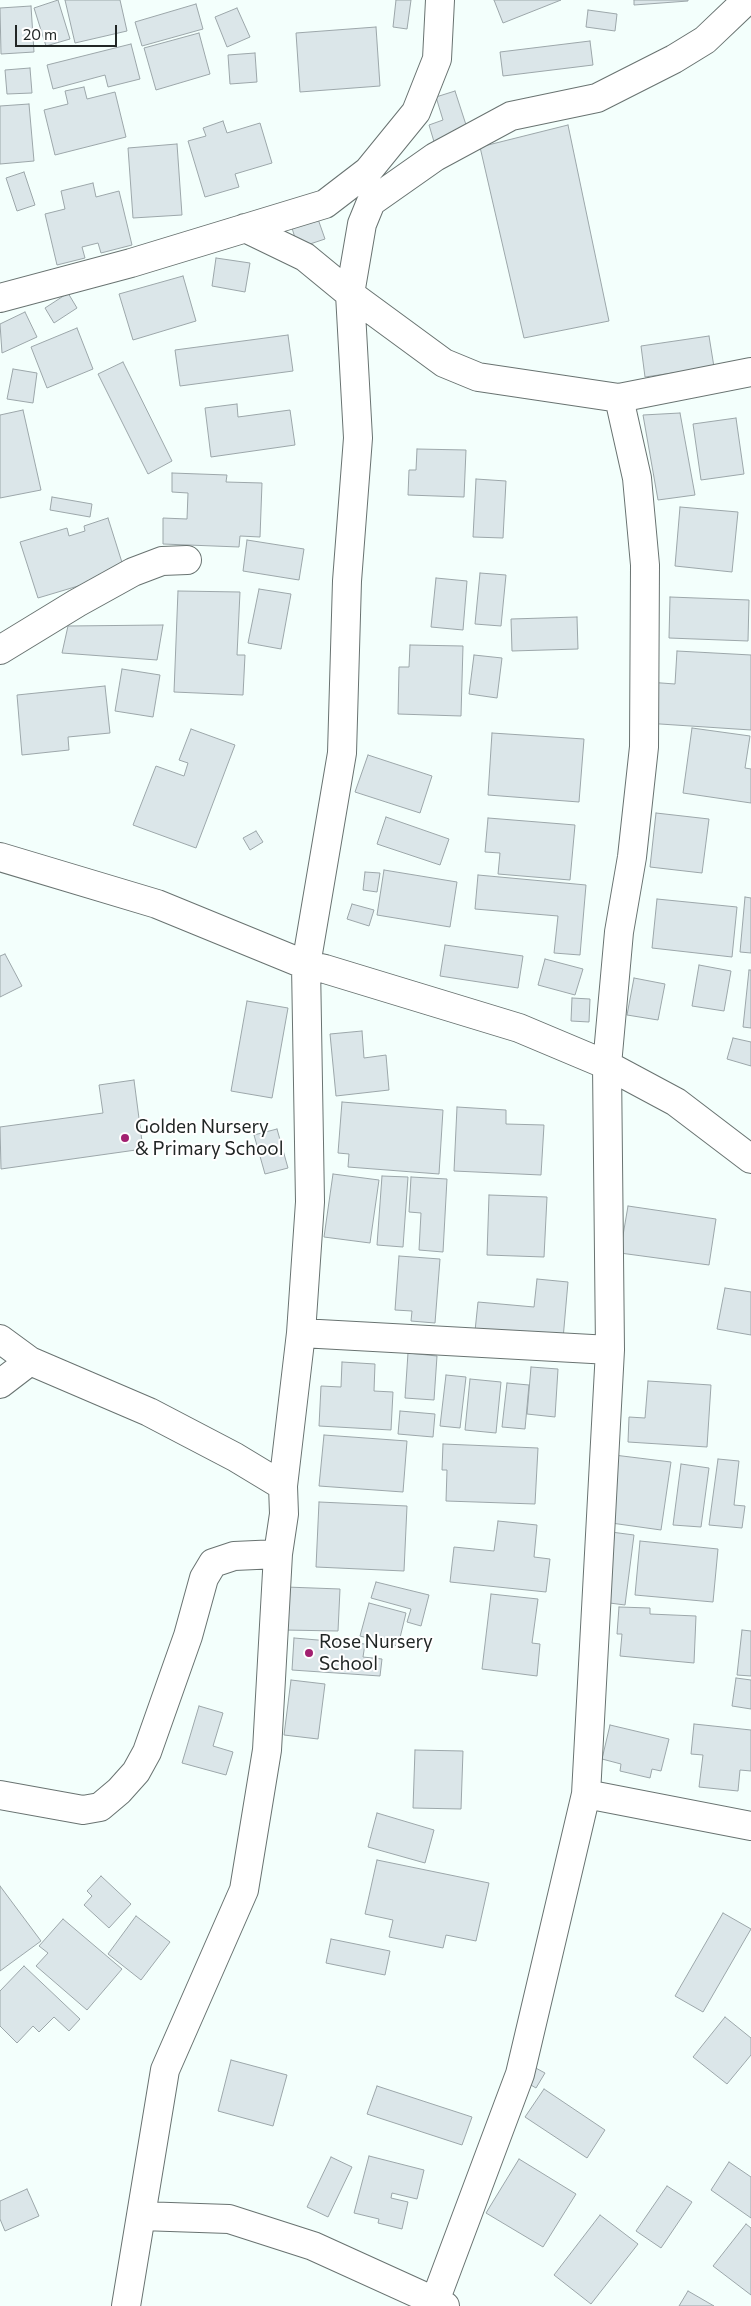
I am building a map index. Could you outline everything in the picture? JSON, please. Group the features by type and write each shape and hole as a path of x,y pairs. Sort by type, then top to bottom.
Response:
{"street":[{"path":"325,204 368,171 416,112 437,59 440,0"},
{"path":"126,2306 165,2070 244,1890 267,1750 278,1554 284,1514 283,1486 300,1333 310,1202 306,966 342,752 346,581 358,438 350,294 362,224 372,202 435,157 510,116 597,98 674,59 705,40 747,0"},
{"path":"0,298 131,263 325,204 372,202"},
{"path":"245,228 305,257 350,294 444,363 478,377 619,398 751,372"},
{"path":"141,2216 229,2219 314,2246 440,2303 520,2074 586,1794 610,1350 607,1065 619,932 632,857 644,747 646,565 637,478 619,398"},
{"path":"0,650 77,603 133,572 162,560 187,560"},
{"path":"0,857 156,904 306,966 325,969 519,1028 607,1065 676,1102 751,1159"},
{"path":"300,1333 610,1350"},
{"path":"0,1338 30,1361 149,1412 235,1457 283,1486"},
{"path":"0,1384 30,1361"},
{"path":"0,1795 83,1810 100,1806 119,1791 136,1772 147,1752 188,1636 204,1578 213,1563 234,1556 278,1554"},
{"path":"586,1794 751,1826"}],"building":[{"path":"58,0 70,39 46,46 34,8"},
{"path":"65,0 120,0 127,31 75,43"},
{"path":"396,0 411,0 407,29 393,27"},
{"path":"494,0 561,0 503,23"},
{"path":"634,0 688,0 688,1 634,5"},
{"path":"196,4 203,29 142,46 135,22"},
{"path":"31,6 34,52 1,54 0,8"},
{"path":"237,8 250,37 227,47 215,17"},
{"path":"588,10 617,14 615,31 586,27"},
{"path":"376,27 380,86 300,92 296,33"},
{"path":"199,33 210,74 156,90 144,48"},
{"path":"590,41 593,65 503,76 500,52"},
{"path":"131,44 140,79 108,87 105,75 53,89 47,65"},
{"path":"255,53 257,82 230,84 228,55"},
{"path":"30,68 32,93 7,94 5,70"},
{"path":"84,87 87,99 115,92 126,137 55,155 44,110 68,104 65,91"},
{"path":"455,91 469,134 435,145 429,125 443,120 436,97"},
{"path":"29,104 34,161 0,164 0,106"},
{"path":"223,121 227,133 260,123 272,163 235,174 239,187 205,197 188,141 206,136 203,128"},
{"path":"568,125 609,321 524,338 480,147"},
{"path":"177,144 182,215 133,218 128,148"},
{"path":"24,172 35,205 17,211 6,178"},
{"path":"93,183 96,197 119,191 132,245 101,253 98,243 82,247 85,258 57,265 45,214 65,209 61,191"},
{"path":"318,219 325,239 298,248 292,228"},
{"path":"216,258 250,263 245,292 212,286"},
{"path":"183,276 196,321 133,340 119,294"},
{"path":"68,293 77,308 54,323 45,308"},
{"path":"25,312 37,337 2,353 0,324"},
{"path":"77,328 93,369 47,388 31,347"},
{"path":"288,335 293,371 180,386 175,350"},
{"path":"709,336 714,367 645,377 641,346"},
{"path":"123,362 172,461 148,474 98,374"},
{"path":"13,369 37,373 33,403 7,399"},
{"path":"237,404 238,417 290,410 295,445 211,457 205,408"},
{"path":"23,410 41,490 0,498 0,415"},
{"path":"680,413 695,495 658,500 643,415"},
{"path":"736,418 744,474 701,480 693,424"},
{"path":"417,449 466,450 464,497 408,495 409,470 416,470"},
{"path":"172,473 227,475 226,482 262,483 260,537 240,536 239,547 163,544 163,518 187,519 188,493 172,492"},
{"path":"476,479 506,481 503,538 473,537"},
{"path":"52,497 92,504 90,517 50,510"},
{"path":"680,507 738,512 732,572 675,566"},
{"path":"108,518 125,572 38,598 20,542 67,528 69,536 85,531 84,526"},
{"path":"247,540 304,549 299,580 243,571"},
{"path":"480,573 506,575 501,626 475,624"},
{"path":"436,578 467,581 463,630 431,627"},
{"path":"259,589 291,594 281,649 248,643"},
{"path":"178,591 240,592 237,655 245,655 243,695 174,692"},
{"path":"670,597 749,600 748,641 669,638"},
{"path":"577,617 578,649 512,651 511,619"},
{"path":"163,625 157,660 62,653 68,626"},
{"path":"410,645 463,646 461,716 398,714 399,667 409,667"},
{"path":"677,651 751,655 751,730 645,723 648,682 675,684"},
{"path":"474,655 502,658 497,698 469,694"},
{"path":"122,669 160,675 153,717 115,711"},
{"path":"105,686 110,733 68,737 69,750 22,755 17,695"},
{"path":"692,728 750,736 745,768 751,769 751,803 683,793"},
{"path":"191,729 235,745 196,848 133,825 156,766 184,776 188,763 179,760"},
{"path":"492,733 584,739 579,802 488,795"},
{"path":"368,755 432,776 420,813 355,792"},
{"path":"656,813 709,819 702,873 650,867"},
{"path":"386,817 449,839 440,865 377,844"},
{"path":"488,818 575,825 570,880 498,874 500,853 485,852"},
{"path":"256,831 263,842 250,850 243,838"},
{"path":"384,870 457,882 450,927 377,915"},
{"path":"365,872 380,873 377,892 363,890"},
{"path":"478,875 586,885 580,955 554,953 558,916 475,909"},
{"path":"745,897 751,898 751,953 740,952"},
{"path":"657,899 737,907 732,957 652,948"},
{"path":"352,904 374,910 369,926 347,919"},
{"path":"445,945 523,956 518,988 440,976"},
{"path":"5,954 22,986 0,997 0,956"},
{"path":"545,959 583,969 575,995 538,985"},
{"path":"699,965 731,971 724,1011 692,1006"},
{"path":"749,970 751,970 751,1028 743,1027"},
{"path":"634,978 665,984 658,1020 627,1015"},
{"path":"572,998 590,999 589,1022 571,1021"},
{"path":"247,1001 288,1008 272,1098 231,1091"},
{"path":"362,1031 364,1058 386,1055 389,1090 336,1096 330,1034"},
{"path":"733,1038 751,1042 751,1066 727,1059"},
{"path":"134,1080 143,1149 1,1169 0,1127 103,1113 99,1085"},
{"path":"342,1102 443,1110 439,1174 348,1167 349,1154 338,1153"},
{"path":"457,1107 506,1110 506,1124 544,1125 541,1175 454,1171"},
{"path":"277,1129 288,1168 265,1174 254,1135"},
{"path":"333,1174 379,1180 370,1243 324,1237"},
{"path":"382,1176 408,1177 403,1247 377,1245"},
{"path":"411,1177 447,1179 443,1252 419,1250 421,1213 409,1212"},
{"path":"489,1195 547,1197 544,1257 487,1255"},
{"path":"628,1206 716,1219 709,1265 620,1253"},
{"path":"399,1256 440,1259 435,1323 411,1321 412,1311 395,1310"},
{"path":"537,1279 568,1282 563,1339 475,1331 478,1302 534,1307"},
{"path":"725,1288 751,1292 751,1335 717,1329"},
{"path":"408,1353 437,1356 434,1400 405,1398"},
{"path":"342,1362 375,1364 374,1391 393,1392 391,1430 319,1426 321,1386 341,1387"},
{"path":"531,1367 558,1369 555,1417 527,1414"},
{"path":"446,1375 466,1377 460,1428 440,1426"},
{"path":"470,1379 501,1382 496,1433 465,1430"},
{"path":"648,1381 711,1385 707,1447 628,1442 629,1417 645,1418"},
{"path":"507,1383 529,1385 525,1429 502,1427"},
{"path":"400,1411 435,1414 433,1437 398,1434"},
{"path":"324,1435 407,1441 403,1492 319,1486"},
{"path":"443,1444 538,1448 535,1504 446,1501 447,1470 442,1470"},
{"path":"614,1455 671,1462 661,1530 604,1522"},
{"path":"718,1459 739,1461 734,1505 745,1506 742,1528 709,1525"},
{"path":"681,1464 709,1468 701,1527 673,1525"},
{"path":"319,1502 407,1506 404,1571 316,1567"},
{"path":"498,1521 537,1525 534,1557 550,1559 546,1592 450,1582 454,1547 494,1551"},
{"path":"611,1532 634,1535 625,1605 602,1602"},
{"path":"640,1541 718,1549 713,1602 635,1595"},
{"path":"376,1582 429,1595 421,1626 407,1622 411,1609 371,1598"},
{"path":"286,1587 340,1589 338,1631 284,1630"},
{"path":"491,1594 538,1599 532,1643 540,1644 537,1676 482,1669"},
{"path":"369,1603 406,1613 398,1646 360,1636"},
{"path":"619,1607 650,1608 650,1614 696,1616 694,1663 620,1656 622,1634 617,1634"},
{"path":"742,1630 751,1631 751,1676 737,1675"},
{"path":"294,1638 365,1644 363,1657 382,1659 380,1676 292,1670"},
{"path":"736,1678 751,1680 751,1709 732,1706"},
{"path":"291,1680 325,1684 318,1739 284,1735"},
{"path":"199,1706 223,1713 213,1746 233,1752 226,1775 182,1763"},
{"path":"694,1724 751,1730 751,1771 740,1770 738,1791 699,1787 703,1755 691,1754"},
{"path":"610,1725 669,1739 661,1771 652,1769 650,1778 620,1771 621,1764 602,1759"},
{"path":"415,1750 463,1751 461,1809 413,1808"},
{"path":"377,1813 434,1830 425,1863 368,1847"},
{"path":"377,1860 489,1883 476,1941 446,1935 443,1948 389,1937 393,1920 365,1914"},
{"path":"101,1876 131,1904 109,1928 84,1905 92,1896 87,1891"},
{"path":"0,1886 41,1941 0,1971"},
{"path":"723,1913 751,1929 703,2012 675,1996"},
{"path":"136,1916 170,1942 141,1980 108,1954"},
{"path":"63,1919 122,1969 87,2010 36,1966 48,1953 39,1946"},
{"path":"331,1939 390,1951 385,1975 326,1963"},
{"path":"24,1966 80,2019 69,2031 54,2017 39,2032 33,2026 17,2043 0,2026 0,1991"},
{"path":"725,2017 751,2038 751,2055 727,2084 693,2057"},
{"path":"231,2060 287,2075 273,2126 218,2111"},
{"path":"532,2066 545,2073 536,2088 524,2081"},
{"path":"377,2086 472,2117 462,2145 367,2114"},
{"path":"544,2089 605,2130 587,2158 525,2117"},
{"path":"369,2156 424,2170 417,2199 392,2193 391,2198 408,2202 402,2229 378,2223 379,2219 354,2213"},
{"path":"331,2157 352,2167 328,2217 307,2207"},
{"path":"519,2159 576,2194 543,2247 486,2213"},
{"path":"729,2162 751,2177 751,2218 711,2190"},
{"path":"667,2186 692,2202 661,2248 636,2231"},
{"path":"27,2189 39,2216 5,2231 0,2219 0,2201"},
{"path":"600,2215 638,2244 591,2304 554,2275"},
{"path":"746,2224 751,2228 751,2295 713,2266"},
{"path":"688,2291 714,2306 679,2306"}],"place":[{"name":"Golden Nursery & Primary School","path":"125,1138"},
{"name":"Rose Nursery School","path":"309,1653"}]}
